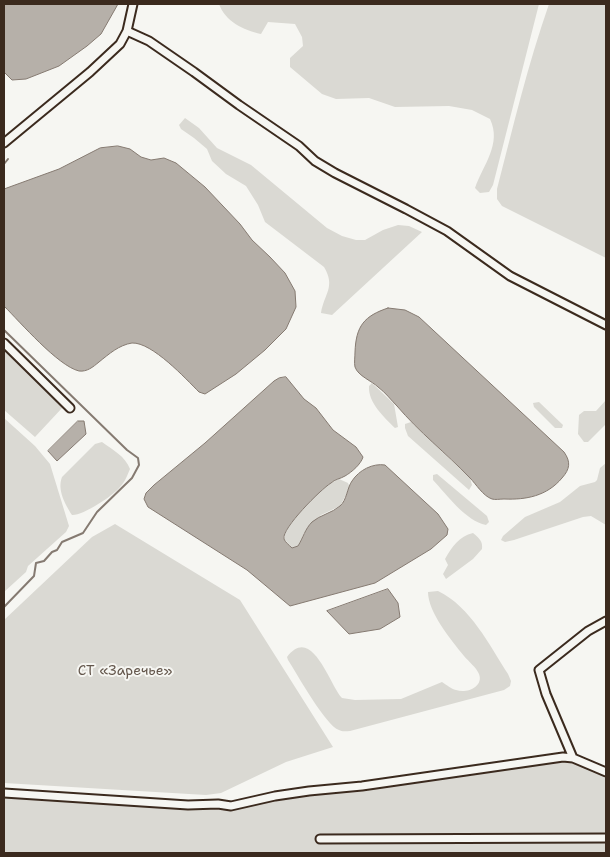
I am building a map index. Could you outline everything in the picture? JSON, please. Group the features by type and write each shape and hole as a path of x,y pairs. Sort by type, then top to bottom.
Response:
{"street":[{"path":"4,143 111,54 120,44 126,31 133,4"},
{"path":"126,31 149,40 299,146 315,161 335,174 447,231 510,276 606,325"},
{"path":"4,343 70,408"},
{"path":"573,758 546,694 539,670 588,630 606,621"},
{"path":"4,793 179,805 218,804 231,806 308,791 563,757 573,758 606,772"},
{"path":"320,839 606,838"}],"green space":[{"path":"219,4 539,4 493,185 489,192 480,193 475,188 493,146 493,128 490,119 472,110 449,106 395,107 369,98 336,99 322,94 290,67 290,58 303,46 302,37 295,24 268,22 261,34 241,27 230,20"},
{"path":"549,4 606,4 606,258 502,206 497,199 497,189 521,96"},
{"path":"185,118 199,128 217,148 251,165 327,228 342,236 356,240 365,240 383,230 398,225 409,226 422,232 332,315 321,313 329,285 324,267 265,222 258,205 246,186 226,174 212,161 207,149 181,129 179,125"},
{"path":"4,350 63,407 35,437 4,410"},
{"path":"372,383 394,404 398,427 395,428 374,404 369,392 369,386"},
{"path":"606,400 606,424 588,442 584,442 578,434 579,415 584,411 596,411"},
{"path":"539,402 563,425 562,428 555,428 534,407 533,403"},
{"path":"4,418 35,446 50,464 69,526 66,532 28,566 26,572 4,592"},
{"path":"411,422 470,478 472,485 469,490 408,436 405,424"},
{"path":"102,442 128,464 130,469 126,479 116,491 97,505 72,515 64,502 61,492 62,477 95,444"},
{"path":"606,463 606,525 591,516 583,517 514,540 505,542 501,540 503,536 525,517 560,502 580,486 595,482 600,468"},
{"path":"437,474 487,516 489,522 486,525 479,523 457,507 433,480 433,475"},
{"path":"339,479 348,483 350,488 340,506 321,515 304,533 298,546 292,548 284,539 291,524 315,496 332,482"},
{"name":"СТ «Заречье»","path":"115,524 240,600 333,747 286,762 221,793 206,795 4,783 4,620 92,537"},
{"path":"473,533 480,540 482,549 473,559 446,579 443,574 448,565 445,559 460,539"},
{"path":"438,591 450,598 470,617 508,674 511,681 510,686 504,690 350,731 342,731 333,726 320,710 288,660 287,657 296,649 304,648 312,652 342,698 355,700 401,699 442,682 452,689 460,691 469,690 477,686 480,679 478,671 447,634 432,608 428,592"},
{"path":"564,760 583,764 606,775 606,853 4,853 4,794 222,810 277,797"}],"shaded area":[{"path":"4,4 118,4 101,34 87,46 59,66 26,79 12,80 4,72"},
{"path":"118,146 130,149 141,157 151,160 164,158 176,163 205,187 240,224 252,240 285,273 295,291 296,307 286,329 265,350 236,374 205,394 199,392 159,355 140,344 132,343 123,346 114,350 87,370 79,371 70,367 50,352 4,306 4,189 59,169 100,148"},
{"path":"388,308 405,310 419,317 564,452 569,462 565,475 550,489 528,498 492,499 483,493 461,469 414,425 383,391 359,373 355,367 357,335 363,323 373,315"},
{"path":"286,377 304,399 316,408 333,430 356,447 363,457 353,470 326,487 295,518 284,539 292,548 298,546 312,522 337,508 342,503 350,484 358,474 376,465 385,465 438,514 448,529 447,535 431,549 375,583 290,606 247,570 148,507 144,499 146,493 154,485 205,443 274,381"},
{"path":"78,421 84,421 86,434 57,461 48,451"},
{"path":"388,589 398,603 400,617 380,629 349,634 327,611"}],"waterway":[{"path":"4,164 8,159"},
{"path":"4,330 127,450 138,458 139,465 132,478 97,512 83,533 62,542 57,550 52,552 44,561 36,563 34,576 4,607"}]}
